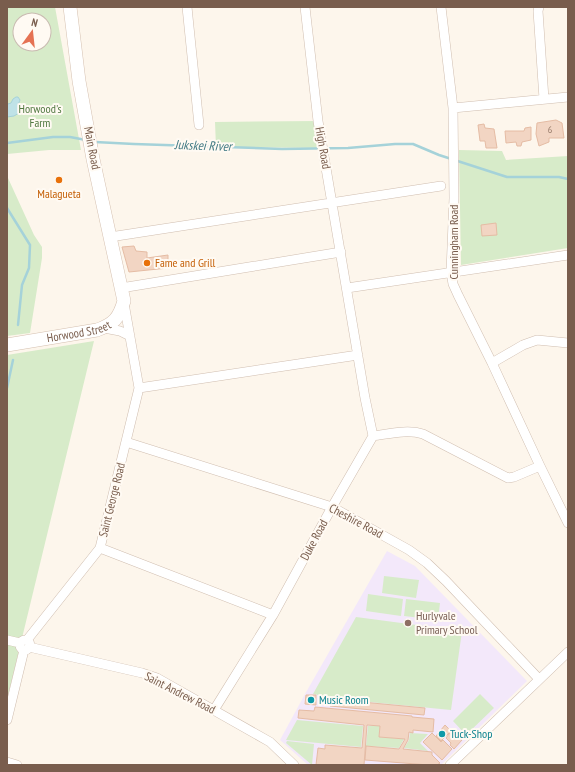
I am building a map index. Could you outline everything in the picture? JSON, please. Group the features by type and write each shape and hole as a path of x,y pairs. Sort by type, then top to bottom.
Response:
{"main road":[{"name":"Main Road","path":"70,7 81,89 93,159 123,294"},
{"name":"Horwood Street","path":"7,346 104,328 112,324 118,317 121,311 123,294"}],"street":[{"path":"187,7 199,125"},
{"name":"High Road","path":"305,7 318,121 347,288"},
{"name":"Cunningham Road","path":"441,7 453,108 454,198 451,272 453,284 568,523"},
{"path":"539,7 538,11 544,99"},
{"path":"453,108 568,97"},
{"path":"110,237 441,186"},
{"path":"123,294 341,252"},
{"path":"540,466 508,478 424,434 417,432 406,432 372,436 347,288 568,255"},
{"name":"Saint George Road","path":"25,645 100,548 139,388 123,294"},
{"path":"104,328 120,331 130,336"},
{"path":"492,363 523,345 537,340 568,342"},
{"path":"139,388 358,355"},
{"name":"Duke Road","path":"214,710 273,615 372,436"},
{"name":"Cheshire Road","path":"126,442 332,507 409,550 446,581 539,679"},
{"path":"100,548 273,615"},
{"name":"Saint Andrew Road","path":"7,640 149,675 161,680 270,742 294,765"},
{"path":"7,720 25,645"},
{"path":"450,765 568,652"},
{"path":"7,762 17,765"}],"shaded area":[{"name":"Hurlyvale Primary School","path":"387,551 415,566 527,681 441,765 308,765 280,740"}],"green space":[{"name":"Horwood's Farm","path":"7,7 55,7 81,150 49,150 7,154"},
{"path":"318,121 323,148 216,147 215,122"},
{"path":"459,150 502,151 506,160 568,156 568,248 461,265"},
{"path":"7,167 8,178 34,235 42,247 42,258 30,333 7,336"},
{"path":"94,341 7,700 7,355"},
{"path":"384,576 419,580 416,598 382,593"},
{"path":"368,594 403,599 401,616 366,611"},
{"path":"406,599 440,603 438,620 404,616"},
{"path":"356,617 462,631 451,710 318,697 318,695 313,694"},
{"path":"480,694 494,708 466,735 453,721"},
{"path":"297,720 363,726 361,747 286,740"},
{"path":"368,726 380,726 379,737 404,739 399,748 366,746"},
{"path":"410,733 428,734 420,743 428,751 404,748 409,740"},
{"path":"287,741 314,744 312,765 286,743"}],"water":[{"path":"16,97 20,100 18,105 19,113 14,116 7,117 7,102 8,104 11,103"}],"building":[{"path":"556,120 562,123 564,138 549,138 549,142 539,146 536,134 537,123"},
{"path":"484,124 485,128 494,129 497,148 486,148 485,141 480,141 478,125"},
{"path":"531,127 531,140 522,142 521,146 517,146 516,142 506,143 505,131 524,131 525,128"},
{"path":"496,223 497,235 482,236 481,225"},
{"name":"Fame and Grill","path":"134,246 136,251 147,252 147,258 168,255 168,268 129,272 122,247"},
{"name":"Music Room","path":"306,695 316,695 316,705 305,704"},
{"path":"330,699 425,708 424,715 330,706"},
{"path":"315,707 434,719 433,732 413,730 413,733 409,732 408,740 403,749 432,752 432,755 440,763 437,765 429,765 365,760 366,746 399,749 405,739 379,737 380,726 367,725 364,765 316,765 318,748 325,749 325,745 362,748 364,725 298,718 299,710 314,711"},
{"name":"Tuck-Shop","path":"445,725 451,731 441,741 436,736"},
{"path":"452,730 462,740 454,749 446,738"},
{"path":"432,733 441,742 443,740 452,749 442,760 423,742"}],"waterway":[{"path":"7,143 53,137 70,137 86,140"},
{"name":"Jukskei River","path":"95,142 282,149 348,148 413,144 439,155 507,177 559,177 568,179"},
{"name":"Jukskei River","path":"7,208 30,245 29,268 22,285 18,325"},
{"path":"7,388 13,360"}],"place":[{"name":"Malagueta","path":"59,180"},
{"name":"Fame and Grill","path":"147,263"},
{"name":"Hurlyvale Primary School","path":"408,623"},
{"name":"Music Room","path":"311,700"},
{"name":"Tuck-Shop","path":"442,734"}]}
